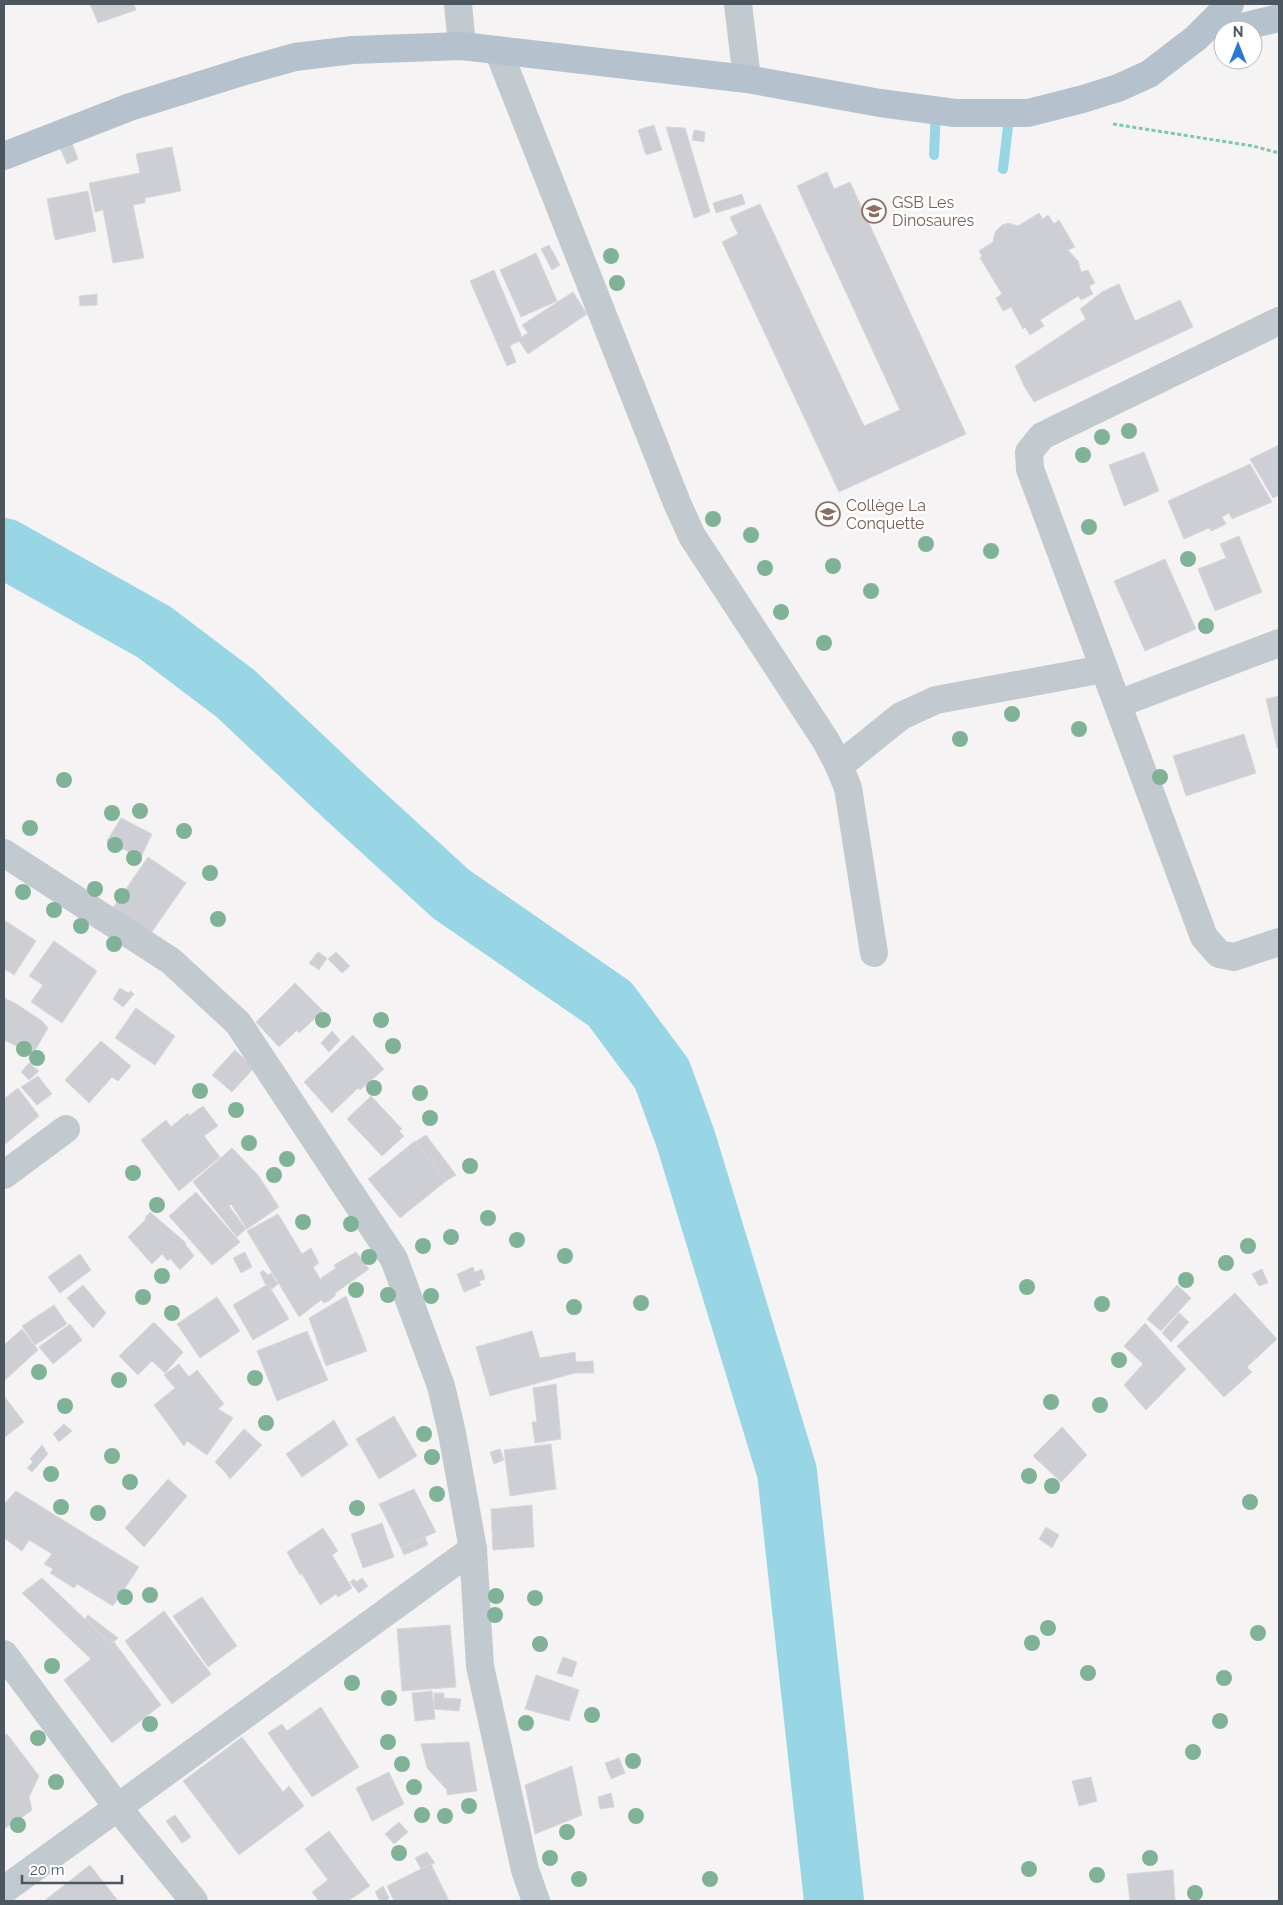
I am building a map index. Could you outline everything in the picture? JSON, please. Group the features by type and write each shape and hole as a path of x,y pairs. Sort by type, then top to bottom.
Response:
{"main road":[{"path":"4,156 130,108 245,71 296,57 353,50 462,46 747,79 880,103 955,113 1028,113 1118,88 1149,74 1196,38 1230,4"},
{"path":"1263,22 1279,18"},
{"path":"1196,38 1213,34"}],"street":[{"path":"458,4 462,46"},
{"path":"738,4 747,79"},
{"path":"498,50 677,503 692,536 826,742 839,766 848,788 874,953"},
{"path":"1279,321 1042,436 1029,452 1030,469 1204,937 1219,954 1234,957 1279,942"},
{"path":"1118,704 1279,643"},
{"path":"839,766 901,716 936,700 1103,669"},
{"path":"4,853 171,961 238,1023 394,1259 441,1386 452,1433 473,1549 480,1666 525,1870 536,1901"},
{"path":"4,1175 66,1129"},
{"path":"4,1890 473,1549"},
{"path":"4,1654 118,1808 194,1901"}],"path":[{"path":"1105,122 1244,144 1279,153"}],"building":[{"path":"90,4 134,4 136,10 98,23"},
{"path":"654,125 662,150 646,155 638,130"},
{"path":"666,127 685,128 710,212 694,218"},
{"path":"694,130 705,132 704,142 692,140"},
{"path":"72,143 78,159 67,164 60,148"},
{"path":"172,147 181,191 145,198 145,203 133,205 144,258 113,263 103,210 95,212 89,183 140,173 136,154"},
{"path":"827,172 834,189 850,182 966,434 839,492 722,242 738,234 730,217 760,204 864,426 900,410 797,186"},
{"path":"88,191 96,231 55,240 47,199"},
{"path":"742,194 745,204 716,213 713,203"},
{"path":"1039,213 1043,219 1048,215 1054,224 1059,220 1075,247 1068,250 1078,261 1081,272 1088,270 1095,283 1089,286 1093,294 1081,300 1078,296 1040,320 1044,326 1030,335 1025,327 1023,329 1011,307 1003,311 996,298 1002,294 980,258 982,256 979,251 993,242 995,232 1002,225 1008,223 1018,226"},
{"path":"549,245 560,265 552,270 541,249"},
{"path":"536,253 557,301 521,317 500,270"},
{"path":"494,270 522,337 528,333 522,325 573,292 587,314 528,354 519,341 510,346 516,362 507,366 470,281"},
{"path":"1119,284 1135,321 1180,300 1193,327 1034,402 1015,366 1086,319 1080,309 1102,292"},
{"path":"97,294 97,305 80,306 79,296"},
{"path":"1279,445 1279,495 1273,498 1250,459"},
{"path":"1144,452 1159,491 1124,506 1109,465"},
{"path":"1250,464 1272,502 1232,519 1229,513 1222,517 1226,524 1211,531 1209,528 1184,539 1168,501"},
{"path":"1239,536 1262,592 1215,611 1198,569 1226,558 1220,544"},
{"path":"1165,559 1196,629 1145,651 1114,581"},
{"path":"1279,696 1279,747 1277,748 1266,699"},
{"path":"1244,734 1256,773 1186,796 1173,756"},
{"path":"121,818 152,834 141,857 107,841"},
{"path":"148,857 186,883 149,936 112,909"},
{"path":"4,920 36,941 14,975 4,969"},
{"path":"54,941 97,971 62,1023 31,1002 43,985 29,976"},
{"path":"318,952 327,958 319,970 309,963"},
{"path":"336,952 350,966 342,973 328,959"},
{"path":"295,983 323,1011 299,1033 297,1030 279,1047 256,1022"},
{"path":"120,988 128,993 131,991 134,994 123,1007 113,999"},
{"path":"4,998 42,1021 48,1028 33,1054 4,1040"},
{"path":"136,1008 175,1036 155,1065 115,1038"},
{"path":"332,1031 340,1040 329,1052 321,1043"},
{"path":"353,1035 384,1069 360,1090 358,1088 332,1113 304,1082"},
{"path":"101,1041 131,1066 118,1081 112,1077 89,1103 65,1080"},
{"path":"235,1050 254,1068 232,1092 212,1075"},
{"path":"29,1063 39,1071 29,1080 21,1072"},
{"path":"38,1076 52,1094 37,1105 21,1087"},
{"path":"18,1088 39,1116 4,1145 4,1096 5,1098"},
{"path":"371,1096 402,1129 399,1131 404,1136 382,1156 347,1119"},
{"path":"203,1106 218,1126 204,1136 220,1157 179,1191 141,1140 166,1120 171,1127 188,1113 189,1116"},
{"path":"426,1135 456,1175 446,1181 415,1142"},
{"path":"415,1141 446,1181 400,1218 368,1179"},
{"path":"232,1148 258,1175 279,1207 247,1229 231,1204 229,1206 246,1229 237,1237 193,1182"},
{"path":"196,1192 240,1242 212,1265 169,1216"},
{"path":"150,1212 186,1243 194,1256 180,1270 170,1258 168,1261 162,1254 152,1264 128,1237 146,1219"},
{"path":"278,1214 302,1254 311,1248 319,1263 313,1267 322,1282 321,1278 336,1268 334,1265 356,1252 369,1269 334,1294 336,1295 329,1301 324,1303 321,1300 299,1317 247,1231"},
{"path":"245,1252 252,1267 241,1273 233,1258"},
{"path":"80,1254 91,1270 60,1293 48,1277"},
{"path":"473,1267 475,1272 482,1269 485,1279 479,1281 481,1285 464,1292 457,1274"},
{"path":"1262,1269 1268,1283 1259,1286 1252,1274"},
{"path":"263,1270 268,1275 271,1273 278,1284 272,1289 268,1284 266,1285 260,1273"},
{"path":"268,1284 289,1319 253,1340 233,1305"},
{"path":"83,1285 106,1313 93,1328 67,1298"},
{"path":"1177,1285 1191,1298 1161,1331 1147,1319"},
{"path":"1235,1293 1277,1339 1247,1367 1252,1372 1224,1397 1177,1346"},
{"path":"346,1296 367,1351 326,1366 309,1318"},
{"path":"217,1297 240,1331 200,1358 177,1324"},
{"path":"54,1305 67,1324 35,1345 22,1326"},
{"path":"1179,1313 1189,1322 1171,1342 1162,1333"},
{"path":"154,1322 183,1352 165,1373 152,1361 138,1375 119,1356"},
{"path":"1145,1323 1186,1369 1146,1410 1124,1385 1143,1364 1124,1346"},
{"path":"70,1324 82,1340 53,1364 39,1347"},
{"path":"22,1329 38,1350 4,1381 4,1345"},
{"path":"307,1331 328,1380 277,1401 257,1351"},
{"path":"532,1331 540,1358 575,1352 576,1362 593,1361 594,1373 575,1373 490,1396 476,1347"},
{"path":"179,1364 189,1377 197,1370 224,1404 218,1409 233,1418 207,1455 187,1441 184,1446 154,1405 175,1388 164,1375"},
{"path":"556,1384 561,1439 535,1443 532,1422 537,1422 533,1388"},
{"path":"4,1396 24,1422 4,1438"},
{"path":"394,1416 417,1456 379,1479 356,1439"},
{"path":"334,1420 348,1445 302,1477 286,1454"},
{"path":"64,1424 72,1431 59,1442 53,1434"},
{"path":"1062,1427 1087,1455 1061,1482 1033,1456"},
{"path":"244,1429 262,1445 230,1479 215,1462"},
{"path":"551,1444 556,1489 510,1496 504,1450"},
{"path":"42,1445 48,1454 32,1472 27,1468 33,1462 30,1459"},
{"path":"500,1449 504,1460 494,1464 490,1452"},
{"path":"168,1479 187,1496 144,1547 125,1528"},
{"path":"414,1489 436,1532 401,1548 379,1504"},
{"path":"16,1491 139,1567 113,1606 77,1584 74,1588 50,1573 53,1569 44,1564 52,1554 29,1540 22,1551 4,1538 4,1504"},
{"path":"532,1505 534,1547 493,1550 491,1509"},
{"path":"382,1523 394,1557 363,1568 351,1534"},
{"path":"1046,1527 1059,1535 1052,1548 1039,1539"},
{"path":"323,1528 338,1551 332,1555 352,1588 338,1597 336,1594 320,1605 287,1552"},
{"path":"425,1537 428,1545 404,1555 401,1548"},
{"path":"42,1578 111,1644 114,1642 161,1705 112,1743 64,1680 91,1659 22,1593"},
{"path":"362,1578 368,1586 359,1593 350,1582 354,1579 356,1582"},
{"path":"202,1597 237,1646 208,1667 173,1616"},
{"path":"164,1611 211,1674 172,1704 125,1641"},
{"path":"88,1615 118,1638 111,1644 85,1619"},
{"path":"450,1625 456,1687 402,1691 397,1629"},
{"path":"563,1657 577,1662 572,1677 557,1673"},
{"path":"536,1675 579,1690 569,1721 525,1709"},
{"path":"432,1691 435,1719 415,1721 412,1693"},
{"path":"434,1693 444,1693 444,1698 461,1699 459,1711 434,1709"},
{"path":"321,1707 359,1767 312,1797 268,1733 282,1724 287,1731"},
{"path":"7,1734 39,1776 29,1797 32,1810 4,1829 4,1736"},
{"path":"242,1737 283,1792 289,1786 304,1806 239,1855 183,1781"},
{"path":"469,1742 477,1791 447,1795 447,1790 427,1768 421,1744"},
{"path":"619,1758 625,1773 611,1779 605,1763"},
{"path":"572,1766 582,1815 535,1834 525,1785"},
{"path":"389,1772 404,1804 372,1821 356,1788"},
{"path":"1091,1777 1097,1801 1079,1806 1072,1781"},
{"path":"611,1793 614,1807 600,1809 598,1797"},
{"path":"175,1815 191,1837 182,1843 166,1821"},
{"path":"399,1822 408,1832 394,1844 385,1834"},
{"path":"329,1831 370,1886 348,1901 319,1901 312,1892 328,1880 305,1849"},
{"path":"427,1852 435,1863 421,1869 415,1858"},
{"path":"431,1864 449,1901 394,1901 387,1886"},
{"path":"90,1865 118,1901 44,1901"},
{"path":"1173,1870 1175,1901 1130,1901 1127,1874"},
{"path":"383,1886 389,1898 386,1901 380,1901 375,1892"}],"waterway":[{"path":"934,155 936,111"},
{"path":"1003,169 1009,118"},
{"path":"4,548 154,632 236,694 451,894 610,1004 662,1074 686,1140 787,1472 834,1901"}],"place":[{"name":"GSB Les Dinosaures","path":"874,211"},
{"name":"Collège La Conquette","path":"828,514"}]}
